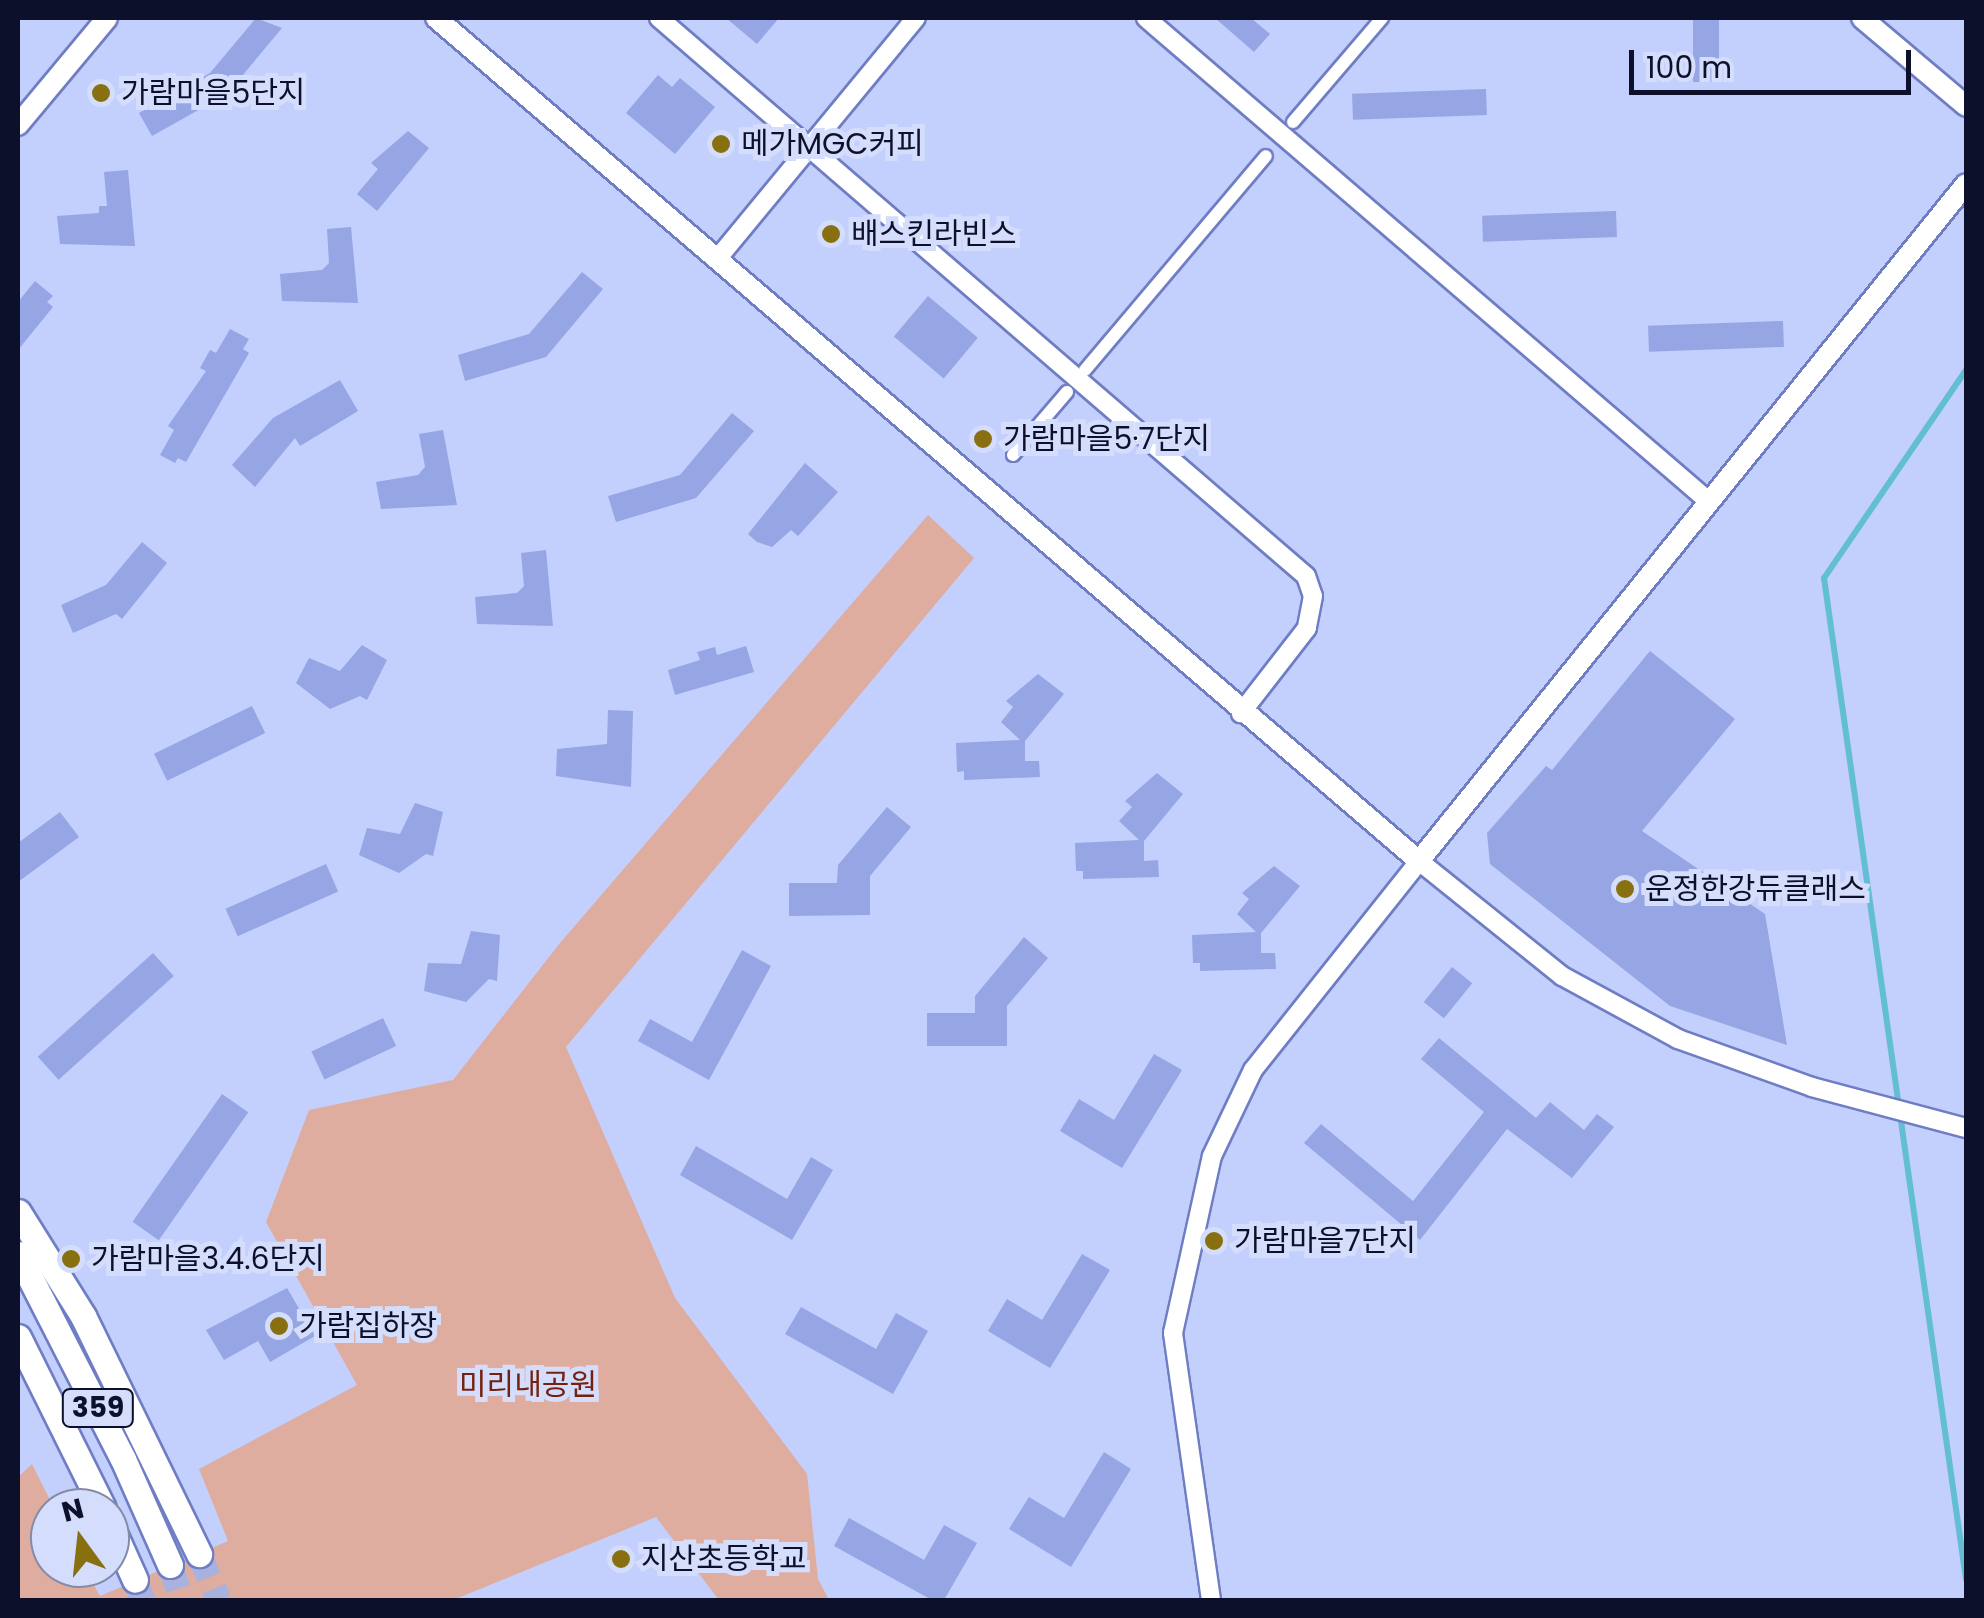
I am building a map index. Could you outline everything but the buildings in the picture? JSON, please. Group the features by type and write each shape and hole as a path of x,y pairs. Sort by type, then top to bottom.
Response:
{"main road":[{"path":"18,1212 83,1316 199,1554"},
{"name":"359","path":"18,1254 106,1424 170,1566"},
{"path":"18,1337 93,1488"},
{"path":"130,1569 135,1580"}],"street":[{"path":"18,125 107,18"},
{"path":"436,18 1241,713 1418,862 1562,976 1678,1039 1812,1087 1966,1128"},
{"path":"659,18 1306,576 1313,596 1307,628 1241,713"},
{"path":"718,258 916,18"},
{"path":"1146,18 1706,499"},
{"path":"1293,122 1382,18"},
{"path":"1862,18 1966,106"},
{"path":"1085,370 1266,156"},
{"path":"1212,1600 1173,1333 1212,1156 1253,1070 1706,499 1966,184"},
{"path":"1013,454 1066,392"}],"green space":[{"name":"미리내공원","path":"928,515 974,558 566,1047 675,1298 807,1474 818,1579 829,1600 719,1600 656,1517 453,1600 18,1600 18,1477 32,1464 44,1488 30,1488 30,1588 96,1588 100,1596 130,1588 130,1583 228,1541 199,1469 357,1385 266,1222 309,1110 453,1080 560,943"}],"waterway":[{"path":"1966,370 1824,578 1966,1579"}],"tunnel":[{"path":"199,1554 219,1600"},
{"path":"170,1565 182,1600"},
{"path":"135,1580 143,1600"}],"place":[{"name":"가람마을5단지","path":"101,93"},
{"name":"메가MGC커피","path":"721,144"},
{"name":"배스킨라빈스","path":"831,234"},
{"name":"가람마을5·7단지","path":"983,439"},
{"name":"운정한강듀클래스","path":"1625,889"},
{"name":"가람마을7단지","path":"1214,1241"},
{"name":"가람마을3.4.6단지","path":"71,1259"},
{"name":"가람집하장","path":"279,1326"},
{"name":"지산초등학교","path":"621,1559"}]}
